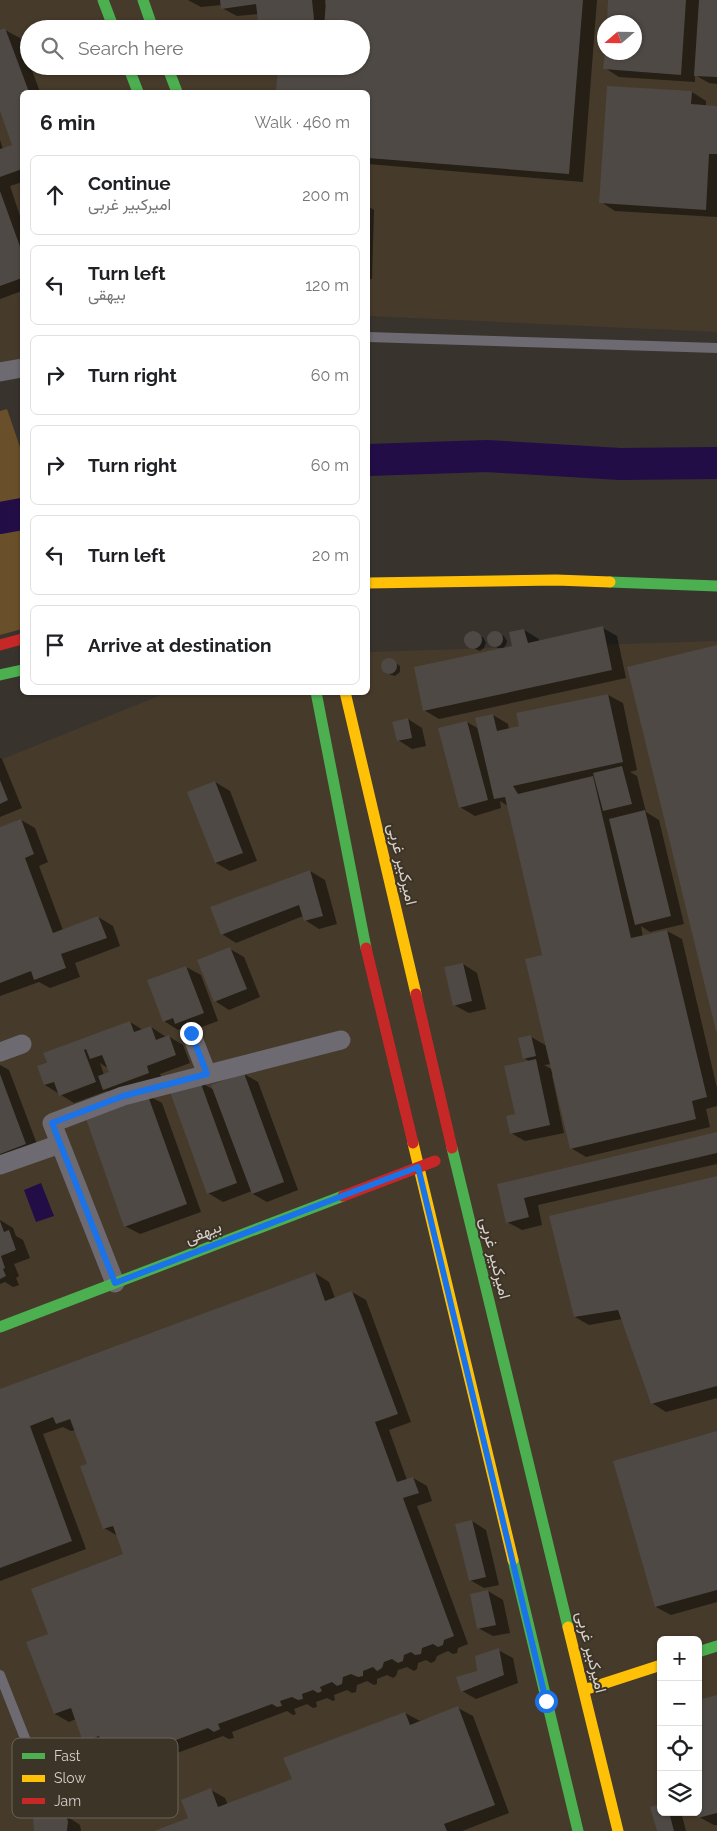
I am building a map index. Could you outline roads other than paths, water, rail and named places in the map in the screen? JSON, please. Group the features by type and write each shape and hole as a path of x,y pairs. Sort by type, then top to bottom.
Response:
{"street":[{"path":"103,0 111,20"},
{"path":"143,0 150,20"},
{"path":"131,75 137,90"},
{"path":"170,75 176,90"},
{"path":"0,372 20,368"},
{"path":"370,583 556,580 717,586"},
{"path":"0,645 20,640"},
{"path":"0,676 20,671"},
{"path":"317,695 363,935 578,1831"},
{"name":"امیرکبیر غربی","path":"346,695 454,1154 618,1831"},
{"path":"191,1033 207,1074"},
{"path":"115,1283 52,1123 123,1096 341,1040"},
{"path":"0,1052 22,1044"},
{"path":"0,1165 60,1144"},
{"name":"بیهقی","path":"0,1327 454,1154"},
{"path":"702,1651 717,1646"},
{"path":"584,1690 657,1665"}],"lane":[{"path":"370,338 717,348"},
{"path":"0,1675 25,1738"}],"waterway":[{"path":"370,460 487,456 620,464 717,463"},
{"path":"0,518 20,514"}]}
